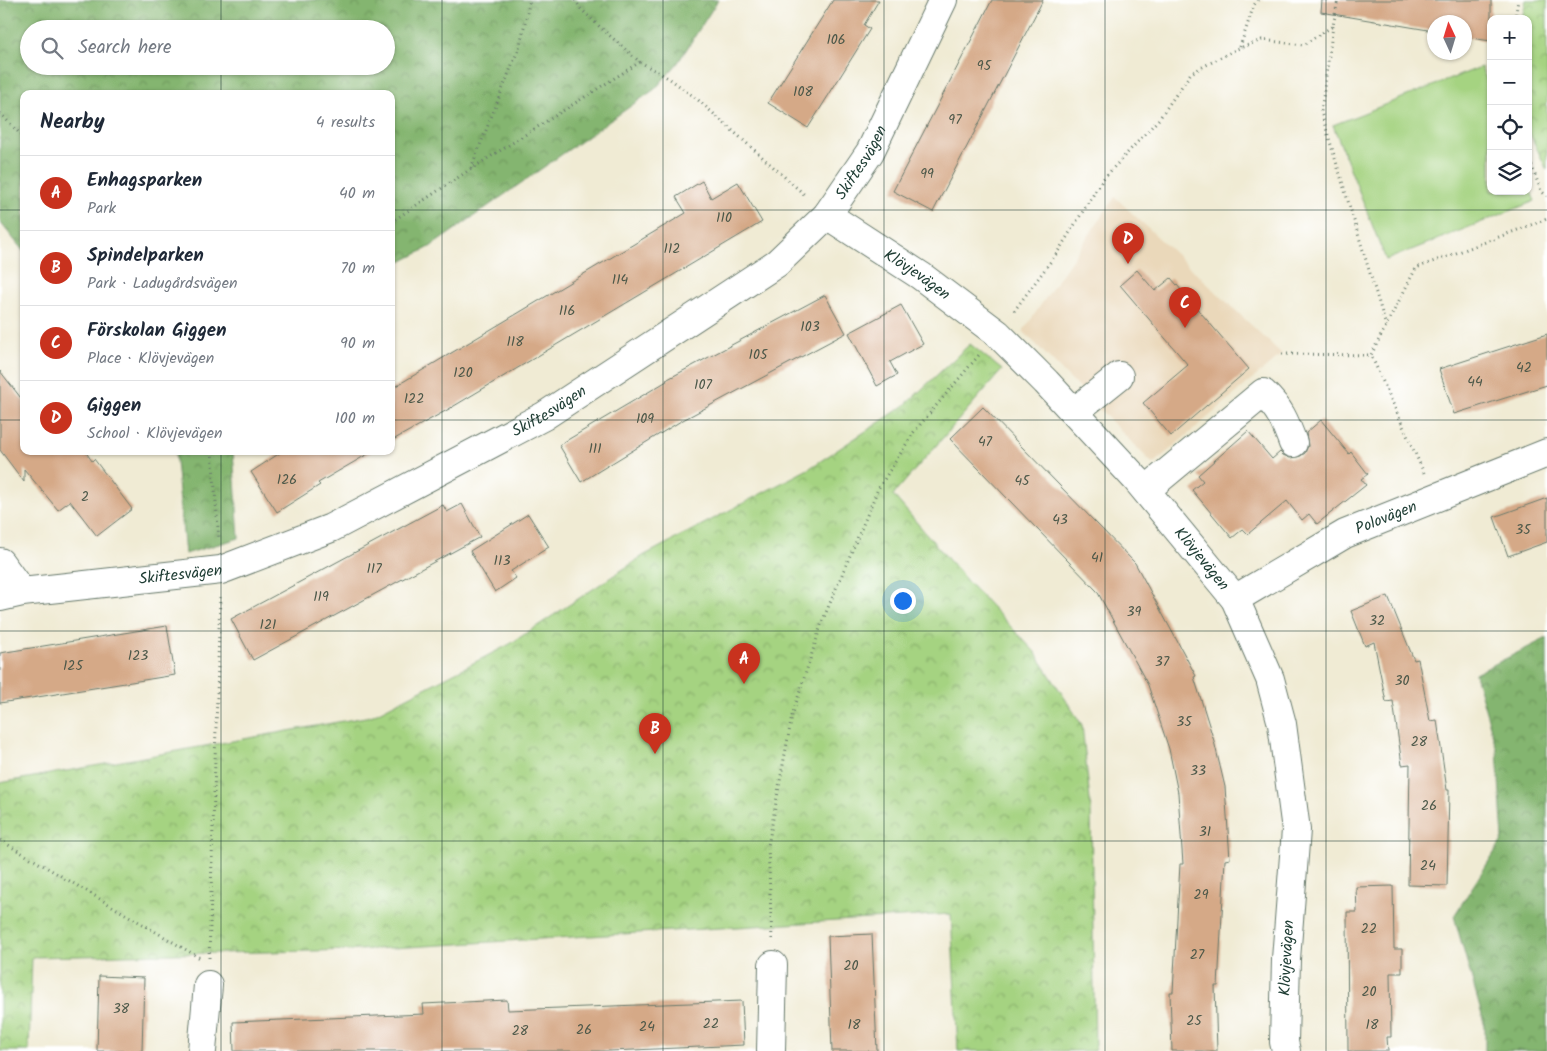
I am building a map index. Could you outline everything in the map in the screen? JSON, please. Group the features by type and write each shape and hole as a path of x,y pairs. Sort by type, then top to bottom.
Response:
{"street":[{"name":"Skiftesvägen","path":"11,594 221,570 331,528 544,416 777,263 827,214 870,152 943,0"},
{"name":"Klövjevägen","path":"827,214 921,276 998,334 1146,490 1235,599 1270,679 1282,724 1296,830 1286,958 1284,1042 1286,1051"},
{"path":"1074,412 1119,376"},
{"path":"1146,490 1263,393 1281,413 1293,443"},
{"name":"Polovägen","path":"1235,599 1344,534 1547,453"},
{"path":"0,562 11,594"},
{"path":"771,1051 773,965"},
{"path":"202,1051 208,974"}],"path":[{"path":"471,169 520,45 530,0"},
{"path":"575,0 580,9 640,62 670,79 697,100 827,214"},
{"path":"1240,48 1254,5 1258,0"},
{"path":"1338,0 1321,112 1386,327"},
{"path":"1516,15 1518,0"},
{"path":"773,965 768,846 792,716 822,622 878,489 914,432 998,334 1057,253 1102,180 1159,119 1191,73 1240,48 1262,40 1303,45 1333,26"},
{"path":"395,219 640,62"},
{"path":"0,113 20,134"},
{"path":"1532,167 1541,191 1547,196"},
{"path":"1371,355 1416,268 1547,219"},
{"path":"1282,354 1371,355"},
{"path":"1371,355 1435,498"},
{"path":"208,974 221,570 212,455"},
{"path":"0,840 208,974"}],"shaded area":[{"path":"1115,197 1282,354 1153,464 1023,331"}],"green space":[{"path":"0,0 718,0 677,64 655,89 430,247 395,265 395,90 20,90 20,247 0,222"},
{"path":"1526,0 1547,0 1547,170 1532,138 1532,15 1523,15"},
{"path":"1481,67 1487,81 1487,195 1532,194 1535,201 1386,260 1333,125"},
{"path":"970,344 1002,370 893,495 967,581 1035,652 1082,725 1091,810 1095,1051 958,1051 951,914 359,950 32,957 29,1051 0,1051 0,783 371,716 510,644 643,556 810,468 904,406"},
{"path":"175,455 233,455 239,538 185,554"},
{"path":"1547,638 1547,1051 1485,1051 1485,1026 1454,916 1503,839 1497,750 1475,674"}],"building":[{"path":"833,0 879,0 864,25 870,29 808,128 768,103"},
{"path":"992,0 1043,0 933,212 893,191"},
{"path":"1322,0 1491,0 1491,15 1487,15 1487,40 1472,38 1472,15 1427,15 1427,30 1321,12"},
{"path":"702,181 711,198 738,182 762,222 449,409 395,439 395,387 686,213 676,197"},
{"path":"1137,270 1155,291 1171,278 1249,369 1171,436 1143,403 1188,365 1120,285"},
{"path":"825,295 846,333 681,421 581,482 559,445 666,380"},
{"path":"901,305 923,344 890,362 897,375 877,386 849,333"},
{"path":"1547,334 1547,385 1454,414 1439,369"},
{"path":"0,371 20,397 20,455 88,455 92,461 94,459 132,509 97,536 70,501 58,510 24,469 24,482 0,450"},
{"path":"983,407 1135,563 1196,676 1194,677 1214,741 1225,787 1230,859 1225,860 1218,986 1215,986 1217,1051 1172,1051 1170,992 1173,992 1180,864 1183,864 1178,793 1169,749 1148,685 1097,591 950,439"},
{"path":"1321,420 1349,454 1351,452 1368,474 1361,479 1366,485 1317,524 1309,514 1302,520 1287,501 1248,534 1243,529 1232,538 1192,490 1203,481 1198,475 1248,431 1272,459 1280,452 1290,458 1299,457 1305,453 1308,446 1306,433"},
{"path":"277,455 366,455 318,483 320,485 277,512 251,472"},
{"path":"1547,498 1547,542 1508,556 1494,517"},
{"path":"462,504 480,537 253,660 231,619 443,505 447,512"},
{"path":"528,514 549,547 511,571 516,578 495,592 470,551"},
{"path":"1388,596 1414,660 1418,659 1430,721 1437,720 1447,790 1449,790 1447,886 1408,885 1410,764 1402,765 1393,701 1386,702 1374,642 1365,646 1351,611"},
{"path":"167,626 175,675 0,703 0,653"},
{"path":"1393,886 1394,949 1402,949 1402,973 1390,973 1391,1037 1387,1037 1388,1051 1348,1051 1347,912 1357,912 1356,887"},
{"path":"872,934 877,1051 832,1051 828,936"},
{"path":"99,976 144,978 142,1051 97,1051"},
{"path":"507,1000 508,1010 742,1001 744,1045 611,1051 234,1051 233,1022 424,1014 423,1004"}],"place":[{"name":"Giggen","path":"1128,264"},
{"name":"Förskolan Giggen","path":"1185,328"},
{"name":"Enhagsparken","path":"744,684"},
{"name":"Spindelparken","path":"655,754"}]}
